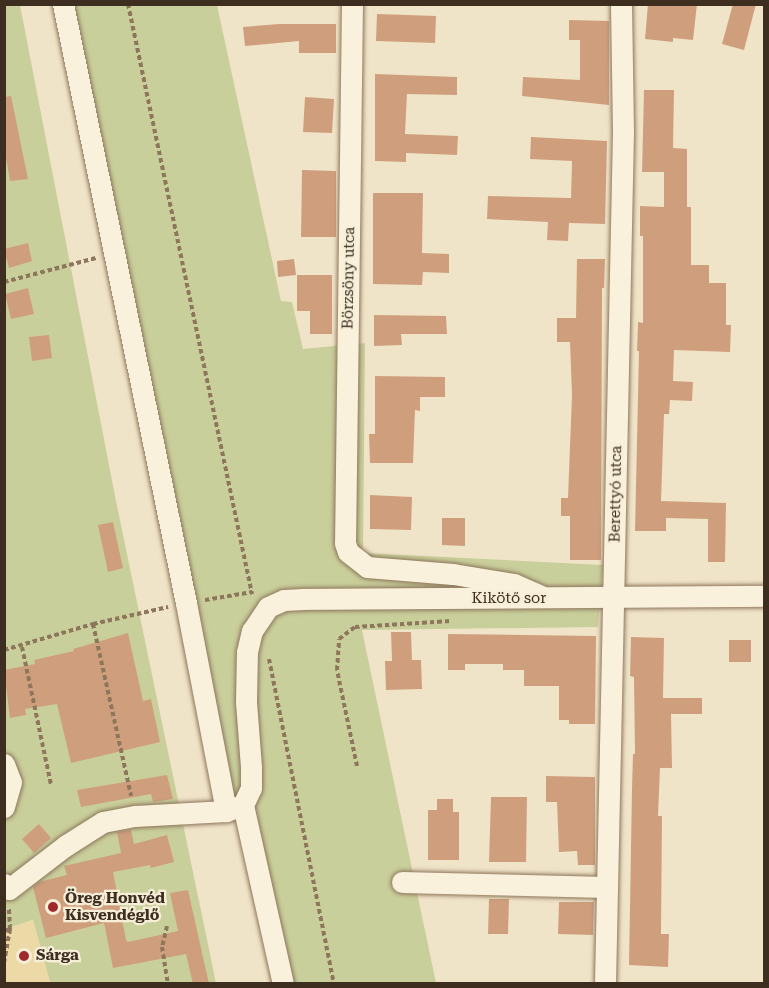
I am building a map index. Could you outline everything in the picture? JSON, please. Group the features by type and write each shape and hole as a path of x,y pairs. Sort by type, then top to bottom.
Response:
{"street":[{"path":"63,4 186,603 234,808 283,984"},
{"name":"Börzsöny utca","path":"352,4 345,543 348,552 359,562 373,568 453,574 514,584 547,599"},
{"name":"Berettyó utca","path":"605,984 623,131 621,4"},
{"name":"Kikötő sor","path":"259,618 268,607 293,600 765,596"},
{"path":"7,886 103,822 135,816 234,808 251,788 252,767 246,702 247,652 252,631 259,618"},
{"path":"4,764 11,782 4,807"},
{"path":"402,882 607,887"}],"path":[{"path":"128,4 259,618"},
{"path":"4,282 114,253"},
{"path":"4,650 22,647 93,624 186,603 252,592"},
{"path":"357,766 337,670 339,639 355,627 457,620"},
{"path":"93,624 135,816"},
{"path":"22,647 51,785"},
{"path":"266,649 334,984"},
{"path":"4,963 10,929 7,886"},
{"path":"168,926 162,947 168,984"},
{"path":"4,931 10,929"}],"green space":[{"path":"4,5 20,5 116,501 216,983 50,983 33,920 5,929"},
{"path":"53,5 217,5 281,301 292,302 303,349 365,343 363,553 603,565 598,627 362,630 436,983 273,983"}],"sand":[{"name":"Sárga","path":"33,920 50,983 5,983 5,929"}],"building":[{"path":"648,4 697,4 693,40 673,38 673,42 645,39"},
{"path":"733,4 756,4 744,50 722,44"},
{"path":"377,14 436,16 435,43 376,41"},
{"path":"569,20 609,21 609,105 522,96 523,77 580,80 580,40 569,40"},
{"path":"279,24 336,24 336,53 299,53 299,41 245,46 243,27"},
{"path":"375,74 457,77 457,95 407,94 405,134 458,136 457,155 406,153 406,162 375,161"},
{"path":"644,90 674,90 673,148 687,149 687,207 691,207 691,265 709,265 709,283 726,283 726,325 731,325 730,352 674,350 673,381 693,382 692,401 670,400 669,414 664,414 661,501 726,503 725,562 708,562 708,519 666,518 666,531 635,531 638,322 643,323 643,236 640,236 640,206 664,207 664,172 642,172"},
{"path":"11,96 28,179 10,181 4,146 4,97"},
{"path":"305,97 334,99 332,133 303,132"},
{"path":"531,137 607,141 605,224 569,223 568,241 547,240 548,222 487,219 488,196 571,198 572,161 530,159"},
{"path":"302,170 336,171 336,237 301,237"},
{"path":"373,193 423,193 422,253 449,254 449,273 423,272 422,285 373,284"},
{"path":"28,243 32,261 9,268 4,249"},
{"path":"294,259 296,275 278,277 277,261"},
{"path":"577,259 605,259 604,288 602,288 601,560 570,560 570,516 561,516 561,498 568,498 572,395 570,342 557,342 557,318 576,318"},
{"path":"297,275 332,275 332,334 310,334 310,311 297,311"},
{"path":"28,288 34,314 11,319 5,294"},
{"path":"374,315 446,316 447,334 401,334 402,345 374,346"},
{"path":"49,335 52,358 32,361 29,337"},
{"path":"375,376 445,377 445,397 420,397 420,411 415,410 413,463 370,463 369,434 375,434"},
{"path":"370,495 412,497 411,530 370,529"},
{"path":"442,518 465,518 465,546 442,545"},
{"path":"113,522 123,568 108,572 98,525"},
{"path":"391,632 411,632 412,660 421,660 422,689 386,690 385,661 392,661"},
{"path":"128,633 143,701 151,699 160,742 71,763 57,704 25,709 26,715 10,718 4,670 35,664 34,660 74,651 73,649"},
{"path":"448,634 596,636 595,724 569,724 569,720 559,720 559,686 524,686 524,670 503,670 503,664 465,664 465,670 448,670"},
{"path":"631,637 664,638 663,698 702,698 702,714 671,714 672,768 660,768 658,816 662,816 661,934 669,934 668,967 629,965 632,789 633,754 635,754 634,677 630,676"},
{"path":"729,640 751,640 751,662 729,662"},
{"path":"167,775 173,799 153,802 151,794 81,807 77,790"},
{"path":"546,776 595,777 595,865 578,865 577,851 559,852 557,802 546,802"},
{"path":"491,797 527,797 526,862 489,862"},
{"path":"437,799 453,799 453,812 459,812 459,860 428,860 428,810 437,810"},
{"path":"39,824 51,838 34,853 22,839"},
{"path":"131,830 134,844 167,835 174,862 151,868 150,865 113,872 126,940 128,942 178,931 170,893 188,890 209,984 193,984 186,954 113,968 104,923 46,938 33,887 39,882 67,875 64,866 121,853 117,832"},
{"path":"489,899 509,899 508,934 488,934"},
{"path":"559,902 594,902 593,935 558,934"}],"place":[{"name":"Öreg Honvéd Kisvendéglő","path":"53,907"},
{"name":"Sárga","path":"24,956"}]}
